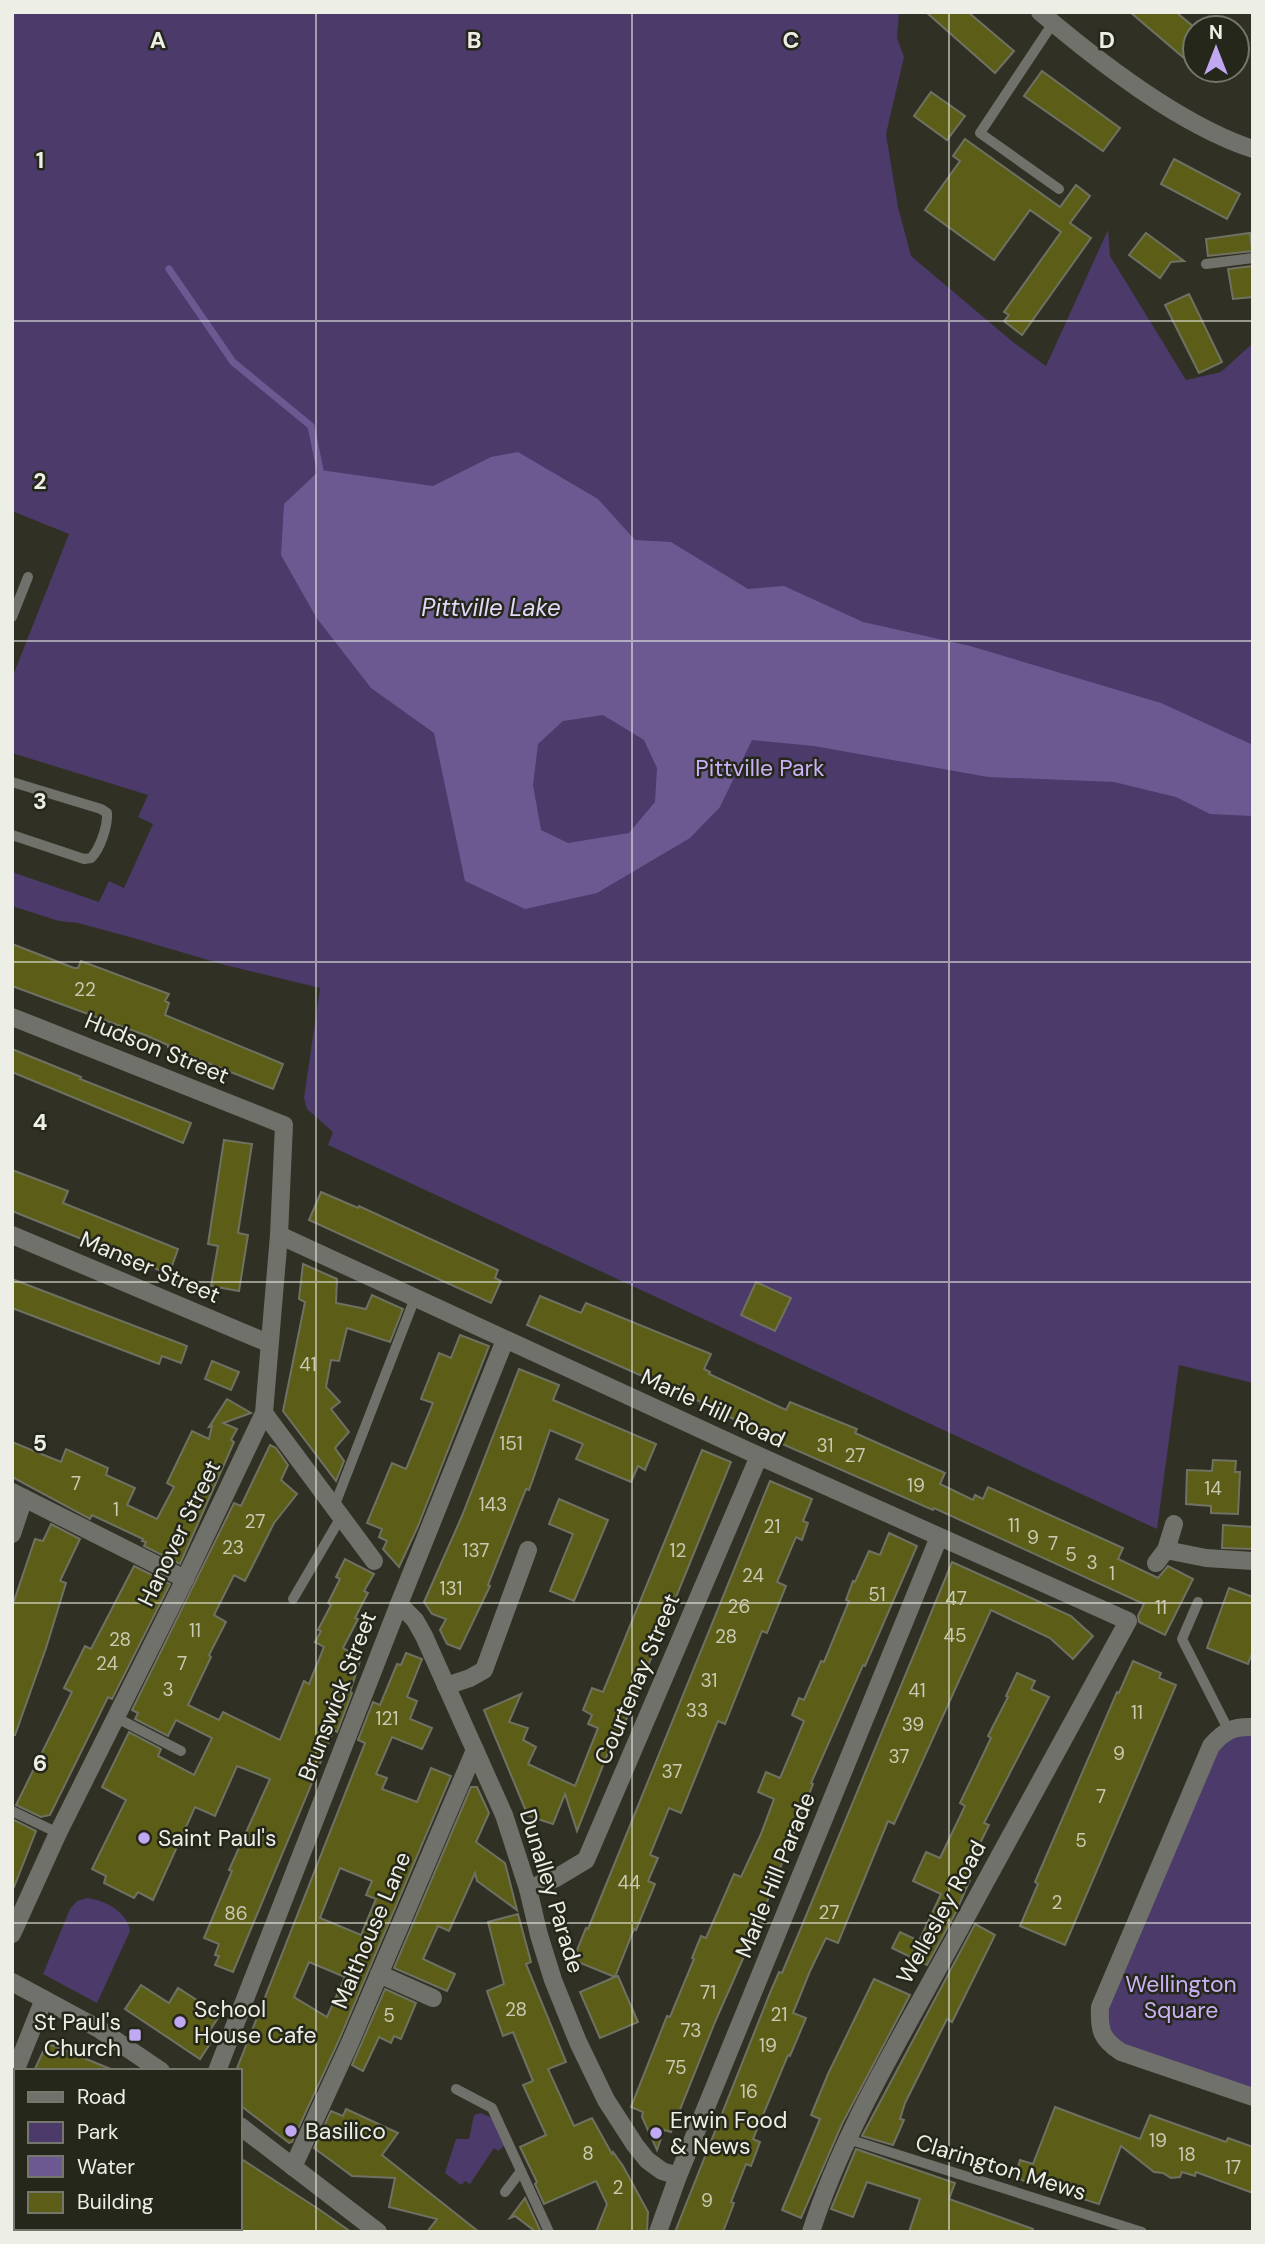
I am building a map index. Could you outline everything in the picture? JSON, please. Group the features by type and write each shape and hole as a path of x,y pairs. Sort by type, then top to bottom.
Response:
{"street":[{"path":"1046,18 1164,105 1236,144 1253,149"},
{"name":"Hudson Street","path":"12,1017 284,1125"},
{"name":"Hanover Street","path":"12,1934 58,1833 185,1579 264,1412 279,1235 284,1125"},
{"name":"Manser Street","path":"12,1235 268,1343"},
{"name":"Marle Hill Road","path":"279,1235 759,1456 1128,1621"},
{"name":"Brunswick Street","path":"218,2069 398,1604 505,1340"},
{"path":"264,1412 374,1561"},
{"name":"Courtenay Street","path":"528,1889 556,1878 586,1860 759,1456"},
{"path":"12,1534 18,1495 185,1579"},
{"path":"1174,1524 1161,1557 1253,1561"},
{"name":"Marle Hill Parade","path":"658,2232 678,2176 939,1537"},
{"path":"446,1686 484,1670 528,1550"},
{"name":"Dunalley Parade","path":"398,1604 415,1620 504,1815 553,1980 578,2042 606,2100 647,2160 662,2171 678,2176"},
{"name":"Wellesley Road","path":"811,2232 819,2206 848,2139 889,2058 1128,1621"},
{"path":"1253,1727 1228,1729 1211,1745 1100,2007 1099,2019 1101,2032 1108,2043 1121,2052 1253,2097"},
{"name":"Malthouse Lane","path":"293,2166 475,1750"},
{"path":"379,1974 433,1998"},
{"path":"12,1982 99,2029 158,2069"},
{"path":"16,2069 44,1999"},
{"path":"242,2128 374,2230"}],"lane":[{"path":"1046,18 980,132 1059,189"},
{"path":"1206,264 1253,258"},
{"path":"12,617 28,577"},
{"path":"12,782 101,809 107,813 107,820 95,854 91,858 84,859 12,835"},
{"path":"293,1599 338,1512 415,1298"},
{"path":"1198,1602 1182,1639 1228,1729"},
{"path":"115,1717 181,1751"},
{"path":"12,1811 58,1833"},
{"path":"456,2089 492,2108 549,2232"},
{"name":"Clarington Mews","path":"848,2139 1142,2232"},
{"path":"505,2192 521,2171"}],"green space":[{"name":"Pittville Park","path":"12,12 899,12 897,38 904,57 886,134 898,207 911,256 1013,342 1046,366 1108,230 1110,256 1186,380 1221,372 1253,343 1253,1383 1179,1365 1157,1529 328,1145 333,1132 307,1109 304,1098 320,988 225,965 78,923 59,921 12,906 12,872 99,902 109,881 124,888 153,824 138,817 148,795 12,753 12,678 69,534 12,511"},
{"name":"Wellington Square","path":"1253,1727 1253,2097 1121,2052 1099,2019 1211,1746"},
{"path":"87,1898 100,1901 120,1912 130,1931 97,2003 43,1974 70,1909 77,1901"},
{"path":"481,2113 494,2119 505,2145 498,2151 494,2148 470,2184 465,2181 461,2185 445,2173 456,2139 469,2139 474,2115"}],"water":[{"name":"Pittville Lake","path":"518,452 598,499 635,540 671,542 748,589 784,586 863,622 970,646 1161,703 1253,745 1253,816 1210,814 1176,797 1114,782 988,777 814,746 752,740 720,807 690,838 597,893 525,909 465,881 434,733 371,688 316,617 281,555 284,504 320,470 433,486 491,457","holes":["603,715 644,740 657,768 655,802 629,833 568,843 541,830 533,785 538,744 563,721"]}],"building":[{"path":"926,12 968,12 1014,51 995,73"},
{"path":"1130,12 1176,12 1181,16 1181,55"},
{"path":"1042,71 1120,128 1103,151 1024,96"},
{"path":"931,92 965,116 947,140 914,116"},
{"path":"965,139 1060,207 1076,185 1090,196 1070,223 1091,238 1022,335 1004,321 1009,315 1004,312 1061,232 1030,210 994,260 925,210 960,161 953,156"},
{"path":"1174,159 1240,194 1227,219 1161,184"},
{"path":"1146,233 1184,261 1171,262 1160,278 1129,255"},
{"path":"1250,233 1252,251 1208,256 1206,239"},
{"path":"1253,266 1253,297 1233,299 1228,269"},
{"path":"1189,294 1222,362 1199,373 1165,305"},
{"path":"12,944 74,968 78,968 81,961 169,994 165,1001 169,1003 165,1015 283,1064 273,1089 168,1047 145,1035 12,986"},
{"path":"12,1049 191,1123 183,1143 12,1072"},
{"path":"224,1140 252,1144 238,1233 248,1235 239,1291 211,1286 218,1246 208,1244"},
{"path":"12,1170 68,1191 63,1203 178,1249 169,1274 12,1211"},
{"path":"321,1192 358,1208 359,1206 498,1270 495,1278 501,1281 491,1303 309,1220"},
{"path":"303,1264 337,1279 336,1303 366,1309 372,1295 403,1309 390,1342 347,1328 339,1361 331,1360 326,1387 340,1402 331,1409 349,1432 335,1448 344,1461 336,1481 283,1411 305,1302 299,1299"},
{"path":"12,1279 187,1346 181,1363 162,1356 159,1364 12,1308"},
{"path":"756,1282 791,1298 775,1331 741,1315"},
{"path":"540,1296 581,1313 586,1303 711,1354 704,1369 710,1372 709,1374 786,1410 790,1402 857,1429 855,1433 945,1473 940,1484 973,1500 975,1495 983,1499 988,1487 1123,1548 1118,1559 1158,1578 1168,1566 1193,1579 1165,1635 1139,1622 1138,1616 1144,1604 934,1508 933,1510 741,1426 743,1423 700,1404 701,1402 527,1325"},
{"path":"460,1335 489,1346 418,1526 399,1567 383,1549 387,1541 379,1537 382,1529 367,1523 392,1463 406,1469 433,1403 421,1399 439,1353 451,1358"},
{"path":"212,1361 239,1372 231,1390 205,1379"},
{"path":"519,1369 559,1385 553,1400 656,1444 645,1470 638,1466 631,1482 576,1459 583,1444 550,1430 529,1490 526,1489 488,1585 490,1586 460,1649 447,1644 440,1630 446,1619 432,1614 424,1602 462,1516"},
{"path":"227,1399 251,1413 223,1423 237,1429 231,1440 234,1442 180,1564 144,1546 146,1542 142,1541 143,1539 92,1515 90,1519 12,1477 12,1442 61,1462 66,1449 108,1468 106,1475 135,1488 127,1505 157,1519 174,1487 167,1483 192,1431 209,1439 212,1426 209,1427"},
{"path":"270,1445 276,1448 288,1465 281,1480 297,1494 274,1523 245,1581 234,1575 214,1615 226,1622 188,1705 219,1720 223,1712 280,1740 304,1681 309,1684 324,1647 315,1642 331,1605 328,1603 340,1579 336,1577 345,1559 374,1574 364,1591 368,1593 343,1648 361,1658 350,1692 352,1693 233,1972 215,1965 219,1956 215,1955 219,1944 204,1938 232,1871 229,1870 270,1779 237,1766 215,1816 195,1807 153,1900 138,1892 134,1898 104,1883 106,1876 92,1869 126,1800 102,1787 129,1732 161,1749 158,1756 194,1775 212,1738 176,1720 168,1736 135,1719 138,1713 132,1710 234,1503 241,1506"},
{"path":"702,1450 731,1462 619,1737 615,1735 577,1831 565,1794 553,1824 528,1816 484,1710 521,1694 509,1722 528,1728 523,1740 536,1747 528,1764 575,1786 598,1728 588,1724 592,1715 583,1710 592,1688 603,1692"},
{"path":"1213,1460 1236,1461 1235,1472 1240,1472 1238,1514 1211,1513 1211,1506 1186,1504 1187,1470 1212,1471"},
{"path":"770,1481 812,1499 803,1521 808,1523 802,1540 796,1537 777,1582 786,1586 767,1633 762,1631 725,1724 718,1721 681,1813 669,1808 650,1855 658,1858 648,1881 655,1884 615,1977 573,1960"},
{"path":"559,1499 608,1520 574,1601 550,1591 573,1534 549,1524"},
{"path":"51,1524 80,1539 60,1581 66,1583 46,1648 15,1735 12,1735 12,1607 35,1539 43,1541"},
{"path":"1223,1525 1253,1527 1253,1549 1222,1548"},
{"path":"889,1533 917,1546 811,1783 813,1784 760,1920 671,2132 664,2130 657,2150 642,2117 643,2112 631,2107 667,2016 670,2017 694,1959 692,1958 701,1936 706,1938 734,1874 741,1877 761,1834 774,1799 758,1792 766,1772 780,1778 804,1721 792,1715 799,1698 804,1700 821,1661 824,1662 849,1601 846,1600 853,1581 855,1582 869,1551 880,1555"},
{"path":"952,1562 1071,1616 1093,1636 1073,1659 1050,1638 991,1610 894,1824 888,1821 838,1943 826,1938 810,1971 793,2013 806,2018 753,2139 760,2142 751,2166 746,2164 723,2232 675,2232 770,1993 779,1972 782,1973"},
{"path":"134,1566 170,1584 112,1699 108,1697 50,1815 41,1817 16,1805 72,1692 64,1688 85,1646 91,1649"},
{"path":"1229,1588 1253,1597 1253,1650 1248,1664 1207,1648"},
{"path":"406,1653 422,1659 407,1697 417,1701 410,1719 432,1728 422,1749 392,1737 376,1774 387,1778 382,1789 417,1802 431,1768 451,1776 339,2040 292,2142 289,2143 242,2107 242,2069 237,2069 365,1743 358,1740 373,1702 380,1705 397,1664 401,1665","holes":["340,1868 372,1881 366,1895 376,1899 361,1935 320,1918","309,1962 345,1977 327,2017 294,1997"]},
{"path":"1133,1661 1161,1673 1159,1678 1176,1685 1065,1945 1020,1926 1038,1884 1035,1882"},
{"path":"1017,1673 1035,1681 1031,1689 1049,1697 984,1823 989,1825 967,1870 973,1873 955,1914 927,1965 892,1948 900,1932 919,1941 941,1894 913,1881 926,1852 940,1858 965,1806 960,1803 991,1738 988,1736"},
{"path":"471,1787 477,1787 489,1813 476,1842 505,1863 517,1910 477,1881 475,1873 449,1931 438,1926 423,1959 455,1974 447,1991 394,1968"},
{"path":"12,1819 36,1831 14,1887 12,1887"},
{"path":"518,1914 531,1962 526,1964 566,2062 548,2069 574,2126 592,2118 612,2154 613,2152 623,2166 648,2212 647,2232 596,2232 607,2204 596,2181 544,2204 535,2184 537,2182 520,2147 546,2135 523,2085 533,2081 513,2032 503,2036 487,1991 504,1984 488,1922"},
{"path":"975,1924 995,1935 952,2022 947,2019 905,2103 900,2119 904,2120 893,2145 862,2136"},
{"path":"618,1976 638,2022 600,2038 580,1992"},
{"path":"874,1979 910,1995 842,2124 801,2218 782,2210 820,2119 811,2115"},
{"name":"School House Cafe","path":"141,1985 169,2003 178,1988 220,2015 210,2030 215,2036 200,2059 125,2009"},
{"path":"385,1989 416,2003 401,2039 394,2036 391,2043 379,2037 363,2071 352,2065"},
{"path":"47,2043 111,2069 35,2069"},
{"path":"1055,2107 1140,2139 1150,2115 1226,2142 1228,2138 1253,2147 1253,2193 1196,2172 1195,2176 1182,2172 1180,2177 1171,2178 1154,2172 1121,2146 1099,2204 1015,2178 1020,2160 1033,2164"},
{"path":"346,2109 398,2133 382,2155 479,2232 427,2232 437,2219 389,2207 395,2178 352,2176 314,2148 331,2111 343,2116"},
{"path":"856,2149 955,2183 949,2199 1033,2229 1033,2232 909,2232 920,2199 867,2182 853,2217 831,2209"},
{"path":"242,2159 351,2232 229,2232 242,2230"},
{"path":"525,2198 541,2232 536,2232 515,2216 510,2218"}],"waterway":[{"path":"169,269 233,362 311,426 320,470"}],"place":[{"name":"Saint Paul's","path":"144,1838"},
{"name":"School House Cafe","path":"180,2022"},
{"name":"St Paul's Church","path":"135,2035"},
{"name":"Basilico","path":"291,2131"},
{"name":"Erwin Food & News","path":"656,2133"}]}
